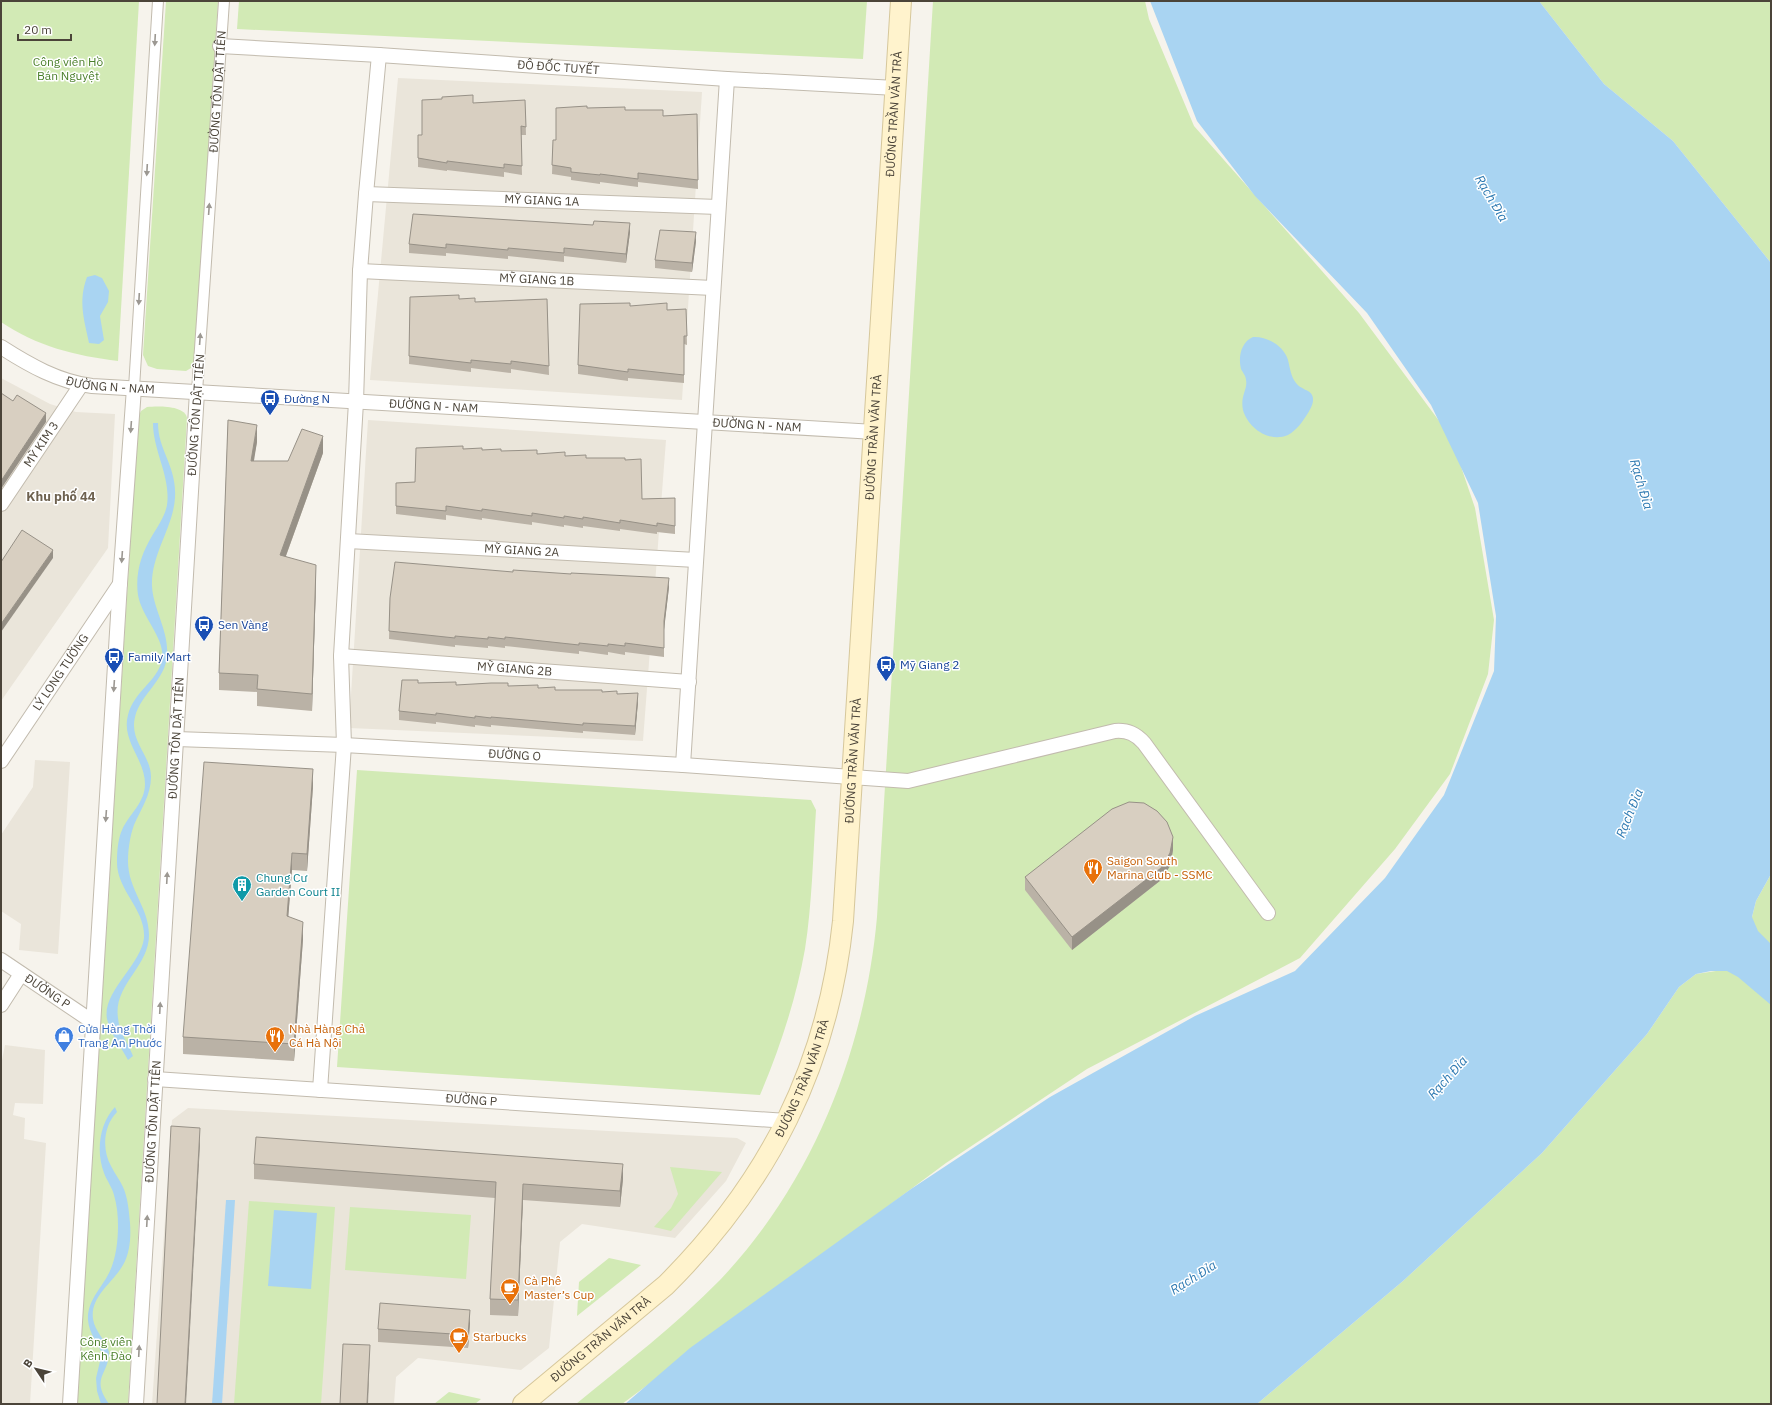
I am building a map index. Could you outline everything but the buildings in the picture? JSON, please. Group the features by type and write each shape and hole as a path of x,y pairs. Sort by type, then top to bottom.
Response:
{"main road":[{"name":"ĐƯỜNG TRẦN VĂN TRÀ","path":"523,1404 643,1306 687,1264 727,1218 764,1164 788,1121 820,1038 837,968 843,921 901,1"}],"street":[{"path":"70,1404 120,583 134,388 158,1"},
{"name":"ĐƯỜNG TÔN DẬT TIÊN","path":"136,1404 197,392 224,1"},
{"name":"ĐÔ ĐỐC TUYẾT","path":"220,46 379,55 727,79 896,88"},
{"path":"320,1090 344,745 341,656 356,402 360,271 379,55"},
{"path":"683,765 727,79"},
{"name":"MỸ GIANG 1A","path":"366,194 718,207"},
{"name":"MỸ GIANG 1B","path":"360,271 713,288"},
{"name":"ĐƯỜNG N - NAM","path":"1,347 51,375 81,385 875,432"},
{"name":"MỸ KIM 3","path":"1,504 81,385"},
{"name":"MỸ GIANG 2A","path":"348,540 696,560"},
{"name":"LÝ LONG TƯỜNG","path":"1,761 120,583"},
{"name":"MỸ GIANG 2B","path":"341,656 689,682"},
{"name":"ĐƯỜNG O","path":"176,739 344,745 683,765 908,781 1115,731 1131,732 1144,743 1268,913"},
{"name":"ĐƯỜNG P","path":"1,960 93,1022"},
{"path":"1,1005 21,974"},
{"name":"ĐƯỜNG P","path":"155,1079 788,1121"}],"shaded area":[{"path":"398,78 702,92 682,400 370,380"},
{"path":"1,378 50,404 76,412 115,414 108,548 1,701"},
{"path":"368,420 666,440 643,741 349,728"},
{"path":"35,760 70,762 58,954 19,950 21,924 1,911 1,835 33,787"},
{"path":"5,1045 45,1050 43,1104 15,1103 13,1115 25,1118 24,1139 46,1143 30,1404 1,1404 1,1065"},
{"path":"188,1108 737,1138 746,1143 726,1181 675,1238 582,1224 560,1242 549,1348 521,1370 418,1358 396,1377 394,1404 152,1404 172,1120"}],"green space":[{"name":"Công viên Hồ Bán Nguyệt","path":"1,1 139,1 118,361 72,353 42,344 28,338 1,322"},
{"path":"166,1 218,1 195,359 191,368 186,371 157,369 148,366 143,355"},
{"path":"239,1 867,1 863,59 237,29"},
{"path":"933,1 1145,1 1149,19 1194,126 1359,313 1451,437 1475,508 1494,620 1488,674 1450,774 1395,849 1300,958 1087,1069 946,1163 622,1404 576,1404 686,1313 720,1280 753,1242 782,1201 807,1157 829,1112 847,1064 860,1016 871,967 877,917"},
{"path":"1539,1 1771,1 1771,263 1673,141 1604,84"},
{"name":"Công viên Kênh Đào","path":"147,407 170,407 181,411 187,418 128,1404 77,1404 138,417 141,411"},
{"path":"357,770 811,800 816,810 811,897 805,949 787,1023 760,1095 337,1067"},
{"path":"1771,874 1771,1404 1257,1404 1403,1281 1542,1153 1647,1034 1679,987 1696,974 1716,971 1752,917 1756,901"},
{"path":"670,1167 722,1172 671,1231 654,1227 671,1208 678,1194"},
{"path":"249,1201 335,1207 321,1404 234,1404"},
{"path":"350,1207 471,1215 466,1279 345,1270"},
{"path":"609,1258 641,1265 577,1316 579,1282"},
{"path":"449,1392 481,1399 475,1404 434,1404"}],"water":[{"name":"Rạch Đỉa","path":"1150,1 1539,1 1604,84 1673,141 1771,263 1771,874 1756,901 1752,917 1758,931 1771,944 1771,1005 1738,977 1727,971 1711,971 1696,974 1679,987 1647,1034 1542,1153 1403,1281 1257,1404 625,1404 690,1348 911,1189 1050,1097 1195,1016 1295,971 1385,878 1444,795 1494,671 1496,616 1478,503 1431,405 1367,313 1255,196 1197,121"},
{"path":"95,275 102,278 109,291 108,302 100,316 104,340 99,344 89,343 82,302 87,277"},
{"path":"1253,337 1269,340 1283,350 1288,360 1294,381 1300,387 1311,393 1313,397 1313,402 1308,413 1297,428 1288,435 1274,437 1260,432 1249,423 1243,410 1242,401 1246,387 1246,377 1241,369 1240,355 1243,346"},
{"path":"153,423 158,423 161,442 173,477 175,498 170,520 155,563 152,586 155,603 166,637 166,664 158,679 138,708 134,726 137,741 148,762 151,784 131,834 128,861 131,881 146,916 149,935 143,957 126,986 118,1006 120,1028 133,1056 128,1060 111,1029 107,1019 107,1009 110,999 136,958 144,938 140,918 121,881 118,871 117,857 121,834 125,824 140,803 145,784 141,766 130,742 127,724 128,715 135,699 155,674 162,660 160,644 140,604 137,587 138,572 142,557 163,517 167,505 168,495 156,444"},
{"path":"115,1107 117,1112 109,1124 105,1138 105,1146 108,1160 125,1191 130,1219 130,1239 129,1250 123,1265 119,1272 103,1290 95,1303 93,1311 94,1324 109,1352 108,1360 102,1376 101,1388 109,1404 101,1404 97,1391 96,1378 102,1353 90,1329 88,1313 95,1295 106,1279 111,1268 117,1244 118,1222 116,1203 113,1192 105,1176 100,1156 100,1138 102,1130 105,1122"},
{"path":"226,1200 235,1200 222,1404 212,1404"},
{"path":"274,1210 317,1213 311,1289 268,1286"}],"place":[{"name":"Đường N","path":"270,416"},
{"name":"Sen Vàng","path":"204,642"},
{"name":"Family Mart","path":"114,674"},
{"name":"Mỹ Giang 2","path":"886,682"},
{"name":"Saigon South Marina Club - SSMC","path":"1093,885"},
{"name":"Chung Cư Garden Court II","path":"242,902"},
{"name":"Cửa Hàng Thời Trang An Phước","path":"64,1053"},
{"name":"Nhà Hàng Chả Cá Hà Nội","path":"275,1053"},
{"name":"Cà Phê Master’s Cup","path":"510,1305"},
{"name":"Starbucks","path":"459,1354"}],"district":[{"name":"Khu phố 44","path":"61,496"}]}
